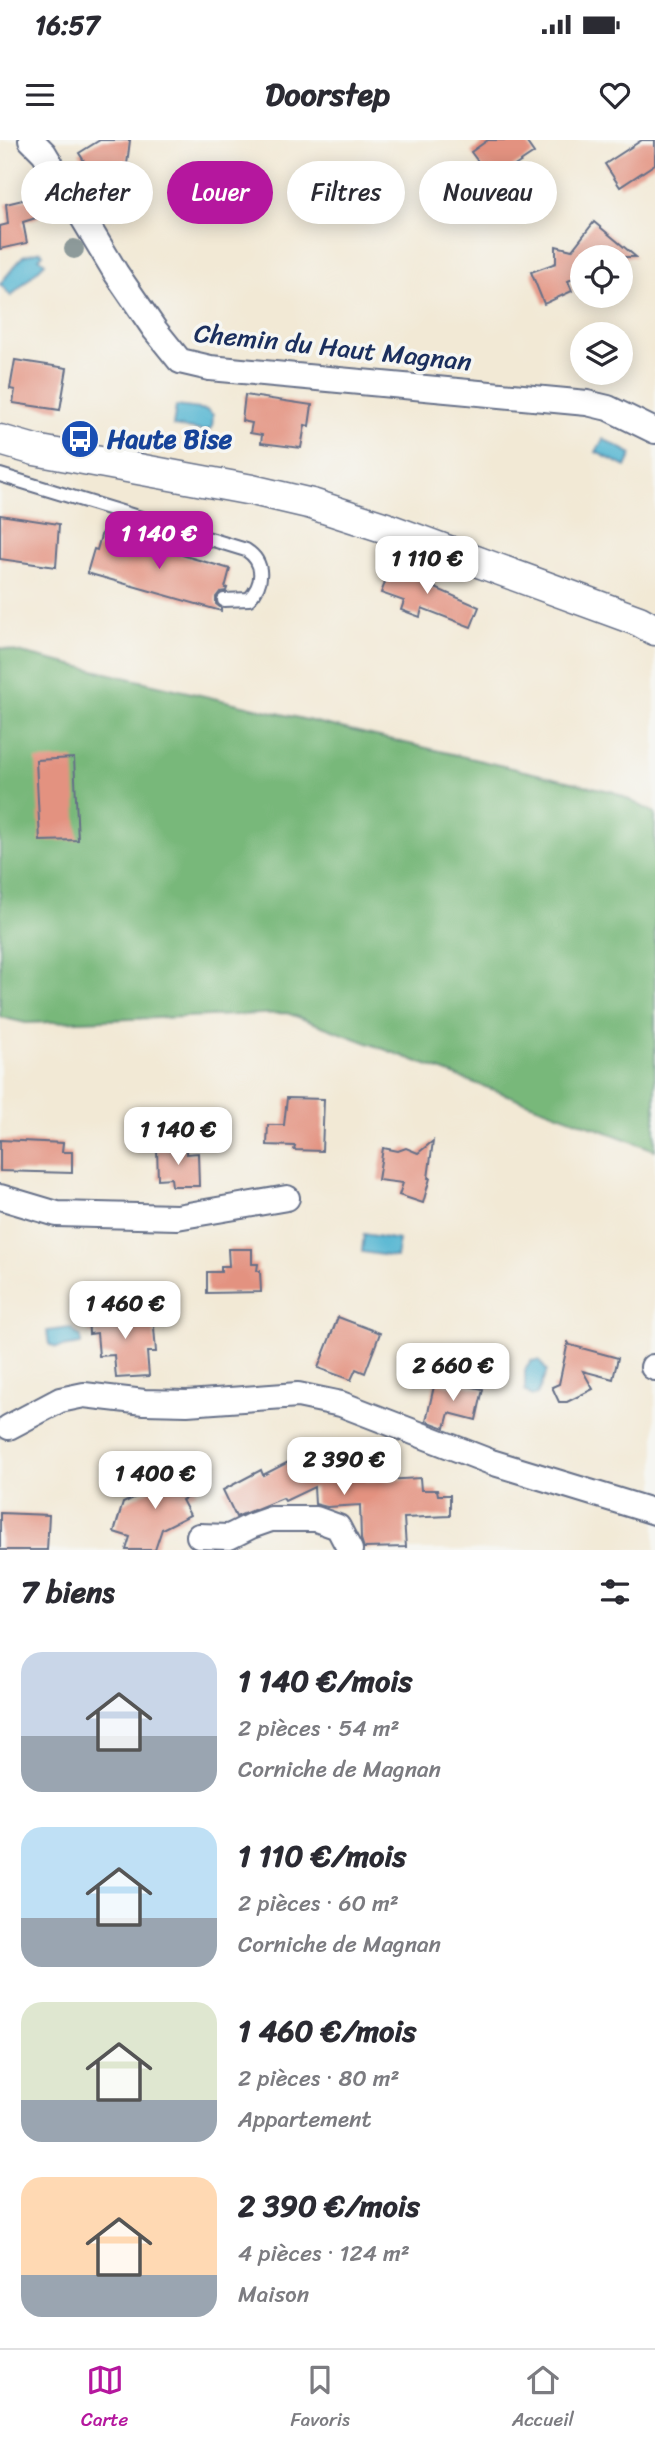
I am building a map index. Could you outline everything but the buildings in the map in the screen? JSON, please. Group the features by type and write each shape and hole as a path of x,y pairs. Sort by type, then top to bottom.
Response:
{"street":[{"name":"Chemin du Haut Magnan","path":"31,140 44,153 116,273 180,361 210,368 587,403 608,408 655,431"},
{"path":"0,440 35,450 252,490 312,504 386,528 639,621 655,630"},
{"path":"0,1197 57,1214 177,1217 287,1198"},
{"path":"9,1427 61,1400 84,1395 144,1402 187,1403 298,1395 341,1404 491,1462 655,1512"},
{"path":"199,1536 229,1537 251,1525 271,1520 316,1518 338,1527 350,1550"}],"lane":[{"path":"0,475 255,555 261,578 258,590 249,599 224,600"}],"green space":[{"path":"0,648 614,792 655,813 655,1150 287,1013 26,1023 0,1017"}],"water":[{"path":"41,251 43,254 39,258 45,263 11,296 0,284 23,256"},
{"path":"176,406 207,410 213,415 212,428 204,431 173,426"},
{"path":"603,439 632,454 626,467 596,452"},
{"path":"364,1234 399,1240 396,1257 362,1252"},
{"path":"70,1328 81,1337 81,1344 56,1348 49,1344 47,1331"},
{"path":"439,1353 472,1361 468,1379 434,1371"},
{"path":"539,1360 547,1371 537,1395 532,1396 525,1391 525,1370 531,1361"}],"place":[{"name":"Haute Bise","path":"80,439"}]}
